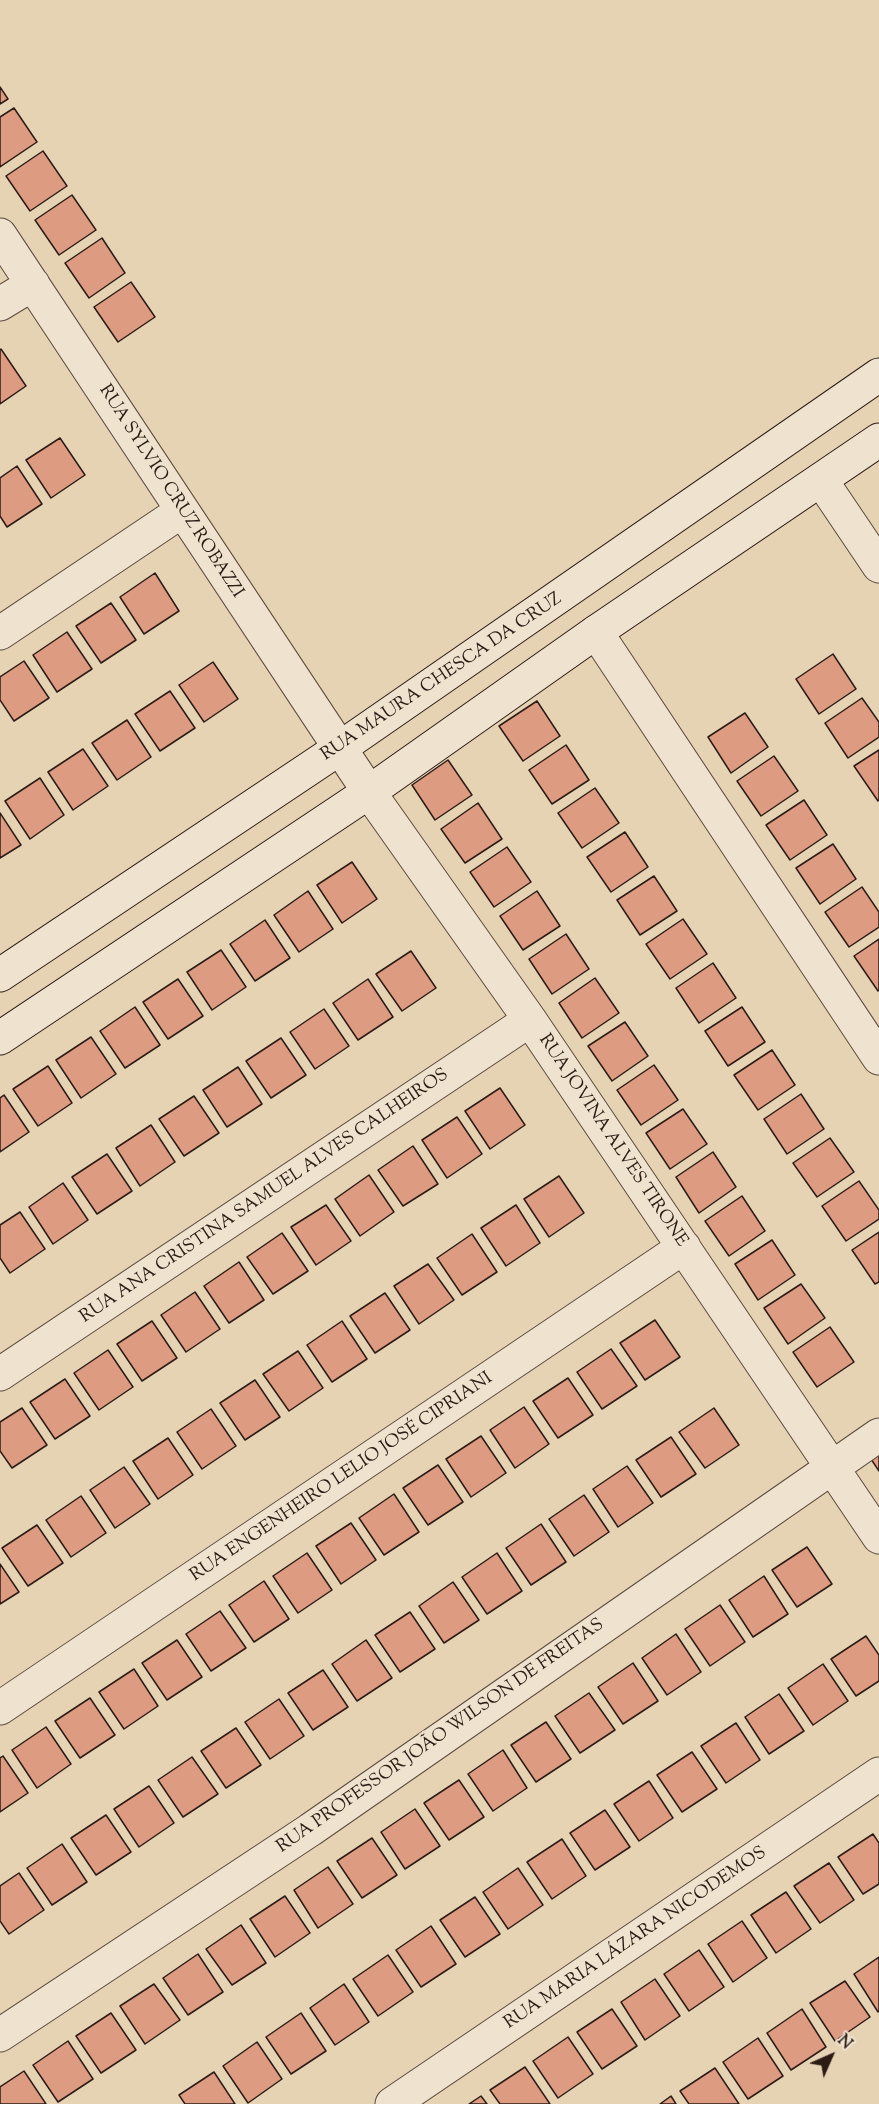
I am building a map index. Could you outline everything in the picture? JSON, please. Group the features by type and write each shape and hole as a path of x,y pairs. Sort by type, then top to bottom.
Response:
{"street":[{"name":"RUA SYLVIO CRUZ ROBAZZI","path":"0,235 340,748"},
{"path":"0,304 33,284"},
{"name":"RUA MAURA CHESCA DA CRUZ","path":"0,975 340,748 615,560 879,375"},
{"path":"0,1038 369,792 596,632 879,440"},
{"path":"821,480 879,566"},
{"path":"0,633 182,511"},
{"path":"596,632 879,1058"},
{"name":"RUA JOVINA ALVES TIRONE","path":"340,748 530,1020 879,1537"},
{"name":"RUA ANA CRISTINA SAMUEL ALVES CALHEIROS","path":"0,1374 530,1020"},
{"name":"RUA ENGENHEIRO LELIO JOSÉ CIPRIANI","path":"0,1708 684,1247"},
{"name":"RUA PROFESSOR JOÃO WILSON DE FREITAS","path":"0,2035 320,1823 879,1435"},
{"name":"RUA MARIA LÁZARA NICODEMOS","path":"392,2104 879,1773"}],"building":[{"path":"0,87 8,99 0,104"},
{"path":"14,108 37,142 0,167 0,117"},
{"path":"43,151 67,186 30,211 6,176"},
{"path":"72,195 96,230 59,255 35,220"},
{"path":"102,238 125,273 89,298 65,263"},
{"path":"131,282 155,317 118,342 94,307"},
{"path":"0,350 26,386 0,404"},
{"path":"60,438 85,475 51,498 26,460"},
{"path":"17,466 42,504 7,527 0,516 0,478"},
{"path":"155,573 179,611 144,634 120,597"},
{"path":"111,603 136,640 101,663 76,626"},
{"path":"67,632 92,669 57,692 33,655"},
{"path":"833,654 856,689 819,714 796,679"},
{"path":"24,661 49,698 14,721 0,700 0,677"},
{"path":"213,662 238,699 204,722 179,685"},
{"path":"170,691 195,728 160,751 135,714"},
{"path":"862,698 879,722 879,737 848,758 825,723"},
{"path":"537,701 560,736 523,761 499,726"},
{"path":"745,713 768,747 731,773 708,737"},
{"path":"127,720 151,757 117,780 92,743"},
{"path":"566,745 589,780 552,804 529,770"},
{"path":"83,749 108,786 73,810 48,772"},
{"path":"879,750 879,800 878,801 854,766"},
{"path":"774,756 798,791 761,816 737,781"},
{"path":"448,760 472,795 435,820 412,785"},
{"path":"40,778 64,815 30,839 5,801"},
{"path":"595,788 619,823 582,848 558,813"},
{"path":"804,800 827,835 790,860 766,825"},
{"path":"478,803 502,839 465,863 441,829"},
{"path":"0,813 21,845 0,858"},
{"path":"625,832 648,867 611,892 587,857"},
{"path":"833,844 856,879 820,904 796,868"},
{"path":"507,847 531,882 494,907 470,872"},
{"path":"352,862 377,899 342,923 317,885"},
{"path":"654,876 677,911 640,935 617,900"},
{"path":"862,887 879,912 879,927 849,947 825,912"},
{"path":"308,891 333,929 299,952 274,915"},
{"path":"537,891 560,926 523,950 500,916"},
{"path":"683,919 707,954 670,979 646,944"},
{"path":"265,920 290,958 255,981 230,944"},
{"path":"566,934 589,969 552,994 529,959"},
{"path":"879,939 879,990 878,991 854,956"},
{"path":"221,950 246,987 212,1010 187,972"},
{"path":"411,951 436,988 402,1011 376,974"},
{"path":"713,963 736,998 699,1023 676,988"},
{"path":"595,978 619,1013 582,1038 559,1003"},
{"path":"178,979 203,1016 168,1039 143,1002"},
{"path":"368,979 393,1017 358,1040 333,1003"},
{"path":"135,1007 160,1045 125,1068 100,1031"},
{"path":"742,1007 765,1042 728,1066 705,1031"},
{"path":"324,1009 349,1046 315,1069 290,1032"},
{"path":"625,1022 648,1056 612,1081 588,1046"},
{"path":"91,1037 116,1074 81,1098 56,1060"},
{"path":"281,1038 306,1075 271,1098 246,1061"},
{"path":"772,1050 795,1085 758,1110 734,1075"},
{"path":"654,1065 678,1100 641,1125 617,1090"},
{"path":"48,1066 72,1103 38,1126 13,1089"},
{"path":"238,1067 262,1104 227,1127 203,1090"},
{"path":"500,1088 525,1125 490,1149 465,1111"},
{"path":"801,1094 824,1129 787,1154 764,1119"},
{"path":"4,1095 29,1132 0,1152 0,1098"},
{"path":"194,1096 219,1133 184,1156 159,1119"},
{"path":"683,1109 707,1144 670,1169 646,1133"},
{"path":"457,1117 482,1154 447,1178 422,1140"},
{"path":"151,1125 175,1162 140,1186 116,1148"},
{"path":"830,1138 854,1172 817,1197 793,1163"},
{"path":"413,1146 438,1184 403,1206 378,1170"},
{"path":"713,1152 736,1187 699,1213 676,1177"},
{"path":"107,1154 132,1191 97,1214 72,1177"},
{"path":"369,1175 394,1212 360,1236 335,1199"},
{"path":"559,1176 584,1213 549,1237 524,1199"},
{"path":"859,1181 879,1210 879,1219 846,1241 822,1206"},
{"path":"63,1183 88,1220 53,1244 29,1207"},
{"path":"742,1196 765,1231 729,1256 705,1221"},
{"path":"326,1205 351,1241 316,1265 291,1227"},
{"path":"516,1205 540,1243 506,1266 481,1228"},
{"path":"20,1212 45,1249 10,1273 0,1258 0,1225"},
{"path":"879,1232 879,1282 875,1284 852,1250"},
{"path":"282,1233 308,1271 273,1294 247,1257"},
{"path":"472,1234 497,1272 462,1295 437,1258"},
{"path":"772,1240 795,1275 758,1300 735,1264"},
{"path":"239,1262 264,1300 229,1323 204,1286"},
{"path":"428,1264 454,1300 419,1324 394,1286"},
{"path":"801,1284 825,1318 788,1344 764,1308"},
{"path":"195,1292 220,1329 186,1352 161,1315"},
{"path":"385,1293 410,1330 375,1353 350,1316"},
{"path":"655,1320 680,1357 645,1380 620,1343"},
{"path":"152,1321 177,1358 142,1381 117,1344"},
{"path":"342,1321 367,1359 332,1382 307,1345"},
{"path":"830,1327 854,1362 817,1387 793,1352"},
{"path":"611,1349 637,1386 602,1409 577,1372"},
{"path":"108,1350 133,1387 99,1410 74,1373"},
{"path":"298,1351 323,1388 289,1411 263,1374"},
{"path":"568,1378 593,1415 558,1438 533,1401"},
{"path":"65,1379 90,1416 55,1439 30,1402"},
{"path":"255,1380 280,1417 245,1440 220,1403"},
{"path":"524,1407 549,1444 515,1468 490,1430"},
{"path":"22,1408 47,1445 12,1468 0,1451 0,1422"},
{"path":"714,1408 739,1445 705,1468 679,1432"},
{"path":"211,1409 236,1446 202,1469 177,1432"},
{"path":"481,1436 506,1473 471,1497 446,1459"},
{"path":"671,1437 696,1474 661,1497 636,1460"},
{"path":"168,1438 193,1475 158,1499 133,1461"},
{"path":"879,1453 879,1471 871,1459"},
{"path":"438,1465 463,1502 428,1525 403,1488"},
{"path":"627,1466 653,1503 618,1527 593,1489"},
{"path":"124,1467 150,1504 115,1528 90,1490"},
{"path":"394,1494 419,1532 384,1555 359,1518"},
{"path":"584,1495 609,1532 574,1556 549,1519"},
{"path":"81,1496 106,1533 71,1557 46,1520"},
{"path":"351,1523 376,1560 341,1584 316,1546"},
{"path":"541,1524 566,1562 531,1585 506,1548"},
{"path":"37,1525 63,1563 28,1586 2,1548"},
{"path":"807,1547 832,1584 797,1607 772,1570"},
{"path":"307,1553 332,1590 298,1613 273,1576"},
{"path":"497,1553 522,1591 487,1614 462,1577"},
{"path":"0,1564 19,1592 0,1604"},
{"path":"764,1576 788,1614 753,1637 729,1600"},
{"path":"264,1581 289,1619 254,1642 229,1605"},
{"path":"453,1582 479,1620 444,1643 419,1606"},
{"path":"720,1605 745,1642 710,1666 685,1629"},
{"path":"220,1611 246,1648 211,1671 186,1634"},
{"path":"410,1612 435,1649 400,1672 375,1635"},
{"path":"676,1634 701,1672 667,1695 642,1658"},
{"path":"866,1636 879,1655 879,1681 856,1696 831,1659"},
{"path":"177,1640 202,1677 167,1700 142,1663"},
{"path":"366,1640 392,1678 357,1701 332,1664"},
{"path":"633,1663 658,1701 623,1724 598,1687"},
{"path":"823,1664 848,1701 813,1725 788,1688"},
{"path":"134,1669 158,1706 124,1729 99,1692"},
{"path":"323,1670 348,1707 313,1730 288,1693"},
{"path":"589,1693 615,1730 580,1753 555,1716"},
{"path":"779,1694 804,1731 769,1754 745,1717"},
{"path":"90,1698 115,1735 80,1758 55,1721"},
{"path":"279,1699 304,1736 270,1759 245,1722"},
{"path":"546,1722 571,1759 536,1782 511,1745"},
{"path":"736,1723 760,1760 726,1783 701,1746"},
{"path":"46,1727 71,1764 37,1788 12,1750"},
{"path":"236,1728 261,1765 226,1788 201,1751"},
{"path":"503,1750 527,1788 493,1811 468,1774"},
{"path":"692,1752 717,1789 682,1812 657,1775"},
{"path":"3,1756 28,1793 0,1812 0,1758"},
{"path":"192,1757 218,1794 183,1817 158,1780"},
{"path":"459,1780 484,1817 449,1840 424,1803"},
{"path":"649,1781 673,1818 639,1841 614,1804"},
{"path":"149,1786 174,1823 139,1847 114,1809"},
{"path":"415,1809 440,1846 405,1869 381,1832"},
{"path":"605,1810 630,1847 595,1870 570,1833"},
{"path":"106,1815 131,1852 96,1875 71,1838"},
{"path":"873,1834 879,1843 879,1884 863,1894 838,1857"},
{"path":"372,1838 397,1875 362,1898 337,1861"},
{"path":"562,1839 586,1876 552,1899 527,1862"},
{"path":"62,1844 87,1882 52,1905 27,1868"},
{"path":"829,1863 854,1900 820,1923 794,1886"},
{"path":"328,1867 353,1904 318,1928 294,1890"},
{"path":"518,1868 543,1905 508,1929 483,1892"},
{"path":"19,1873 44,1910 9,1934 0,1921 0,1886"},
{"path":"786,1892 811,1929 776,1953 751,1915"},
{"path":"285,1896 310,1933 275,1957 250,1919"},
{"path":"475,1897 500,1934 465,1957 440,1920"},
{"path":"742,1921 767,1958 733,1982 708,1944"},
{"path":"241,1925 266,1963 232,1985 206,1949"},
{"path":"431,1926 456,1964 421,1987 396,1950"},
{"path":"699,1950 724,1987 689,2011 664,1974"},
{"path":"198,1954 223,1992 188,2015 163,1978"},
{"path":"388,1955 413,1992 378,2016 353,1979"},
{"path":"879,1957 879,2011 878,2012 854,1974"},
{"path":"655,1979 680,2016 645,2040 621,2002"},
{"path":"845,1981 870,2017 835,2041 810,2003"},
{"path":"154,1984 180,2020 145,2044 120,2006"},
{"path":"344,1984 369,2022 335,2045 310,2008"},
{"path":"612,2009 637,2046 602,2069 577,2032"},
{"path":"802,2009 826,2047 791,2070 767,2033"},
{"path":"111,2013 136,2050 101,2073 76,2036"},
{"path":"301,2013 326,2051 291,2074 266,2037"},
{"path":"568,2037 593,2074 558,2098 533,2061"},
{"path":"758,2038 783,2076 748,2099 723,2062"},
{"path":"68,2041 93,2079 58,2102 33,2065"},
{"path":"257,2042 282,2079 248,2103 223,2066"},
{"path":"525,2067 550,2104 500,2104 490,2090"},
{"path":"715,2068 739,2104 689,2104 680,2091"},
{"path":"24,2071 46,2104 0,2104 0,2087"},
{"path":"214,2072 235,2104 185,2104 179,2095"},
{"path":"481,2096 487,2104 469,2104"},
{"path":"671,2096 676,2104 660,2104"}]}
